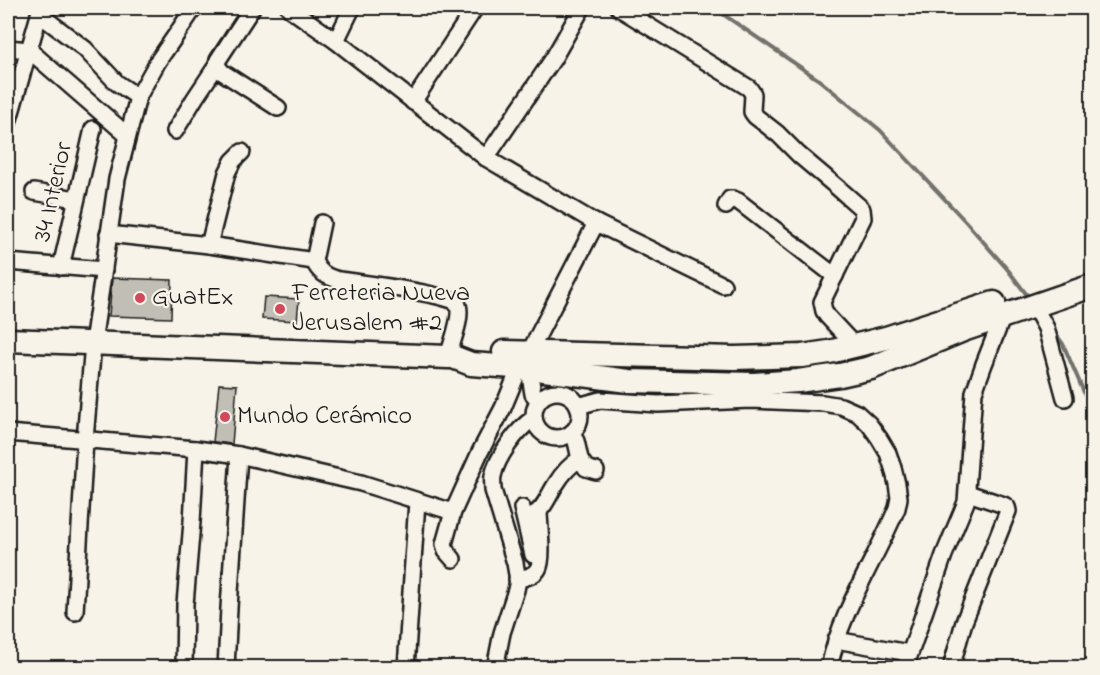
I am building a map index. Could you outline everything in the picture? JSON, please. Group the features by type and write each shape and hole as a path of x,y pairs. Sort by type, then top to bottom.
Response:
{"highway":[{"path":"526,363 595,377 653,382 732,384 819,379 871,368 1025,304 1092,270"},
{"path":"8,340 450,357 471,364 645,357 772,358 802,356 855,346 1092,286"}],"street":[{"path":"75,612 93,344 117,179 138,97 158,61 194,8"},
{"path":"175,131 252,8"},
{"path":"289,8 336,41 486,158 596,224 723,285"},
{"path":"336,41 352,8"},
{"path":"413,102 475,8"},
{"path":"486,158 553,59 582,8"},
{"path":"619,8 749,88 753,94 752,112 755,117 778,134 799,155 860,206 863,218 822,302 827,315 855,346"},
{"path":"8,123 40,11 85,50 117,83 138,97"},
{"path":"8,48 28,50 127,135"},
{"path":"217,65 222,72 278,108"},
{"name":"34 Interior","path":"61,267 93,129"},
{"path":"209,245 227,173 233,161 242,152"},
{"path":"34,192 76,199"},
{"path":"726,206 730,199 738,201 835,276"},
{"path":"322,223 314,261 319,271 331,278 434,295 456,301 459,310 450,357"},
{"path":"453,559 444,544 453,512 480,452 596,224"},
{"path":"108,234 209,245 314,261"},
{"path":"8,262 104,270"},
{"path":"836,640 907,660 968,493 974,392 984,364 1025,304 1039,315 1046,328 1065,398"},
{"path":"526,363 533,394 538,400"},
{"path":"595,377 600,400"},
{"path":"553,392 568,395 578,406 580,414 576,428 564,437 556,438 541,432 534,418 538,400 553,392"},
{"path":"578,406 600,400 658,404 750,400 823,403 841,406 857,413 870,424 888,453 899,498 897,508 849,606 836,640 829,668"},
{"path":"700,403 723,410"},
{"path":"495,668 518,579 493,490 492,479 495,469 513,438 524,424 534,418"},
{"path":"8,433 196,449 239,455 362,483 453,512"},
{"path":"571,433 576,441 580,459 586,468 596,471"},
{"path":"184,668 185,604 196,449"},
{"path":"226,668 239,455"},
{"path":"518,579 527,578 533,574 539,568 540,563 531,511 569,468 580,459"},
{"path":"951,668 964,622 1008,511 1004,505 968,493"},
{"path":"406,668 417,501"}],"building":[{"name":"GuatEx","path":"112,278 172,280 171,318 109,316"},
{"name":"Ferreteria Nueva Jerusalem #2","path":"264,297 299,299 297,321 262,319"},
{"name":"Mundo Cerámico","path":"219,384 237,385 232,444 213,442"}],"waterway":[{"path":"714,8 819,80 880,130 966,222 1030,299"},
{"path":"1052,329 1063,344 1092,411"}],"place":[{"name":"GuatEx","path":"140,298"},
{"name":"Ferreteria Nueva Jerusalem #2","path":"280,309"},
{"name":"Mundo Cerámico","path":"225,417"}]}
